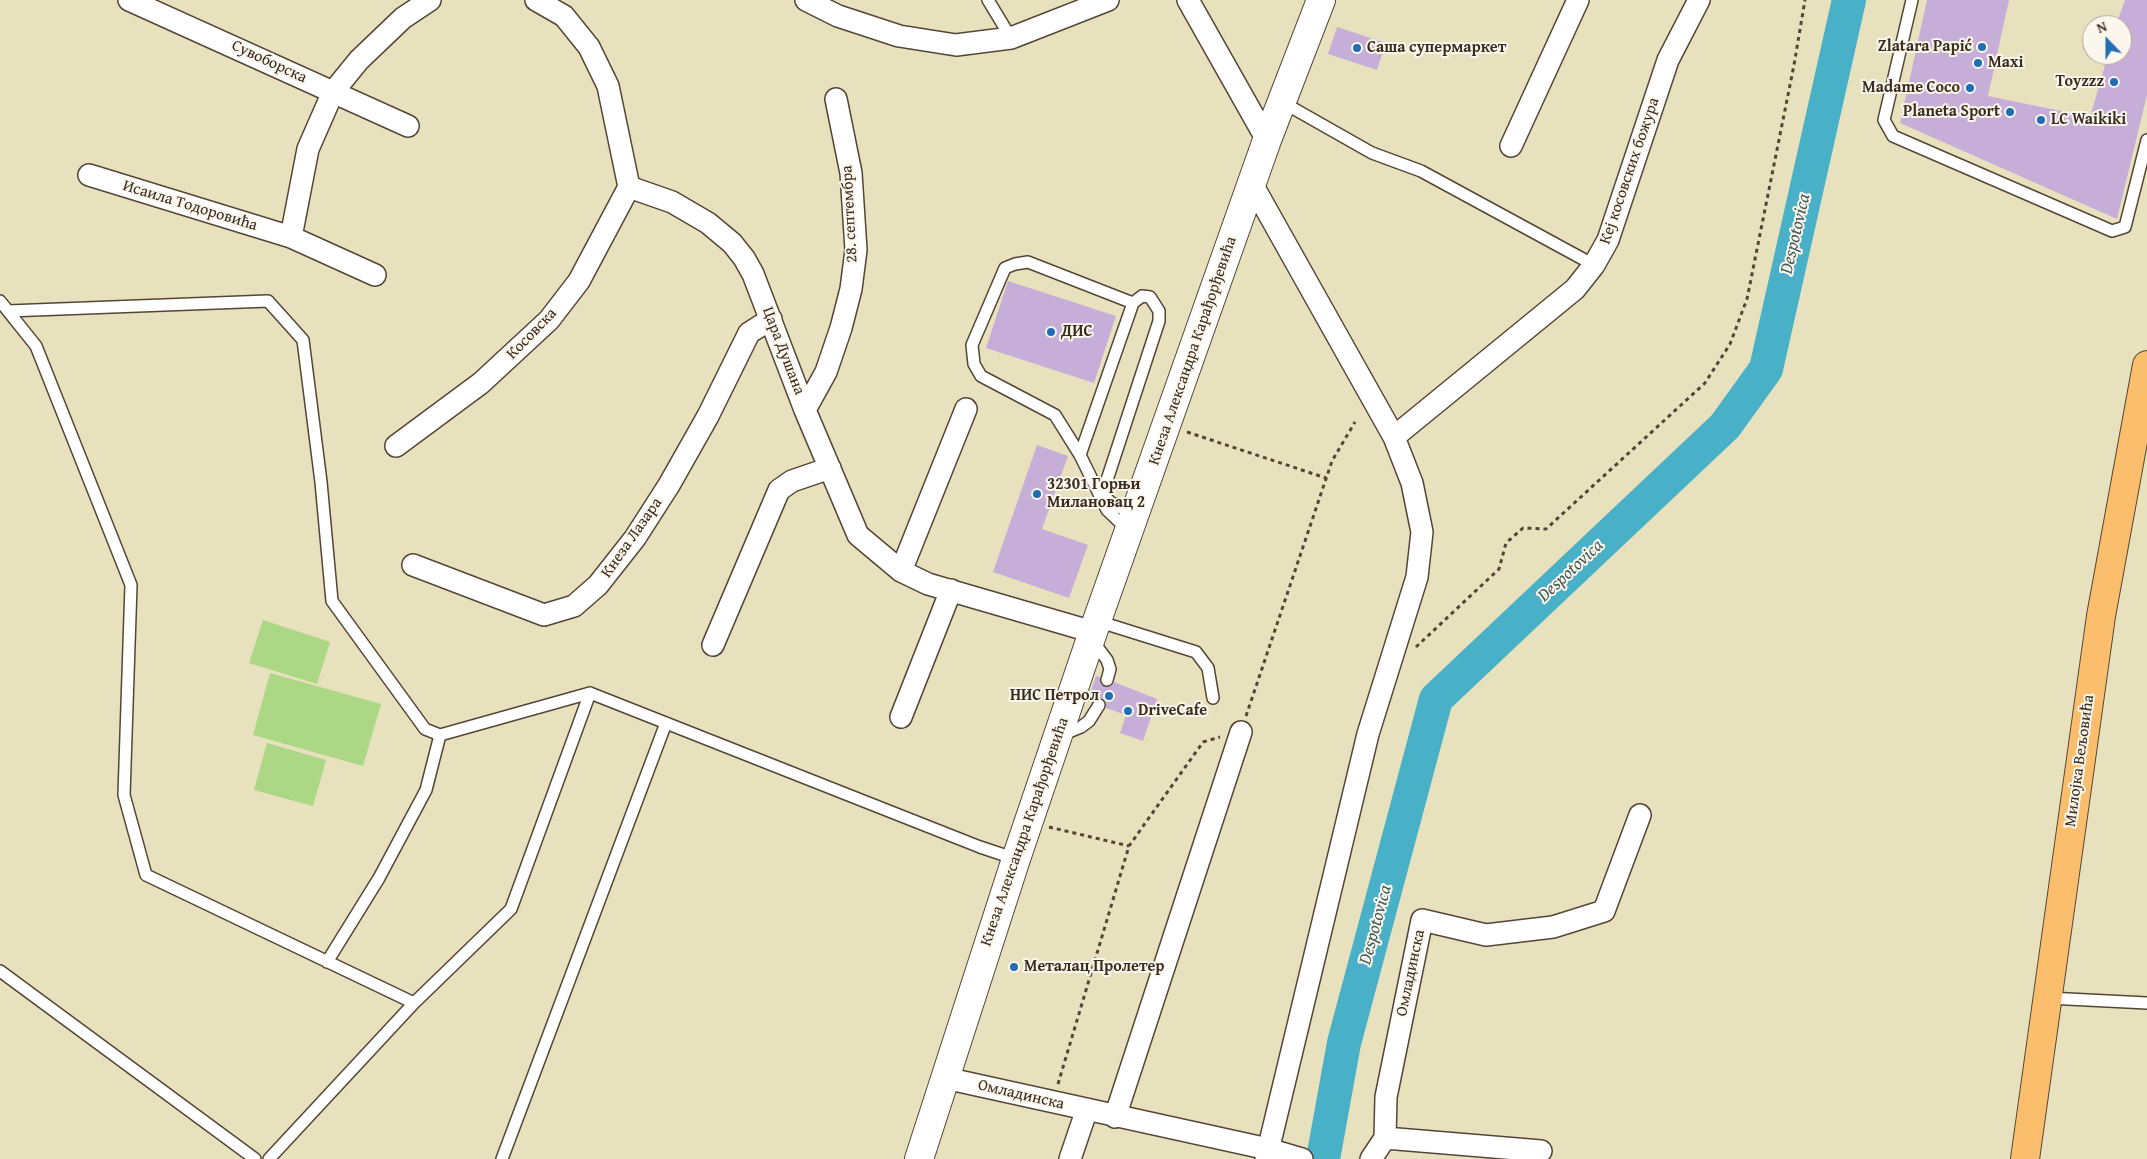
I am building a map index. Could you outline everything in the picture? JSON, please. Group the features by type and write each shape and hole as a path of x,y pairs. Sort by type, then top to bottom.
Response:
{"main road":[{"name":"Милојка Вељовића","path":"2025,1159 2101,616 2147,365"}],"street":[{"name":"Сувоборска","path":"129,0 408,126"},
{"path":"291,237 308,150 332,92 359,60 403,18 430,0"},
{"path":"536,0 564,16 589,47 608,86 629,186"},
{"path":"806,0 838,16 899,36 956,45 1010,38 1108,0"},
{"path":"1188,0 1267,140"},
{"name":"Кнеза Александра Карађорђевића","path":"919,1159 1028,822 1093,632 1267,140 1321,0"},
{"path":"1511,146 1578,0"},
{"name":"Кеј косовских божура","path":"1394,437 1575,289 1594,265 1608,240 1668,60 1699,0"},
{"name":"28. септембра","path":"805,410 826,372 841,328 851,289 856,250 851,173 836,99"},
{"name":"Исаила Тодоровића","path":"90,175 291,237 375,275"},
{"path":"1252,184 1394,437 1412,483 1422,532 1417,577 1368,734 1267,1154"},
{"name":"Цара Душана","path":"629,186 672,202 708,223 732,243 753,274 805,410 858,535 901,571 928,584 1093,632"},
{"name":"Косовска","path":"396,446 481,383 549,320 578,281 629,186"},
{"name":"Кнеза Лазара","path":"413,565 544,615 574,606 598,585 635,538 669,485 708,416 749,333 770,319"},
{"path":"901,571 966,409"},
{"path":"713,646 779,490 792,481 830,468"},
{"path":"902,717 951,590"},
{"path":"1115,1117 1241,732"},
{"name":"Омладинска","path":"1385,1138 1386,1097 1422,920 1486,935 1553,927 1604,911 1640,815"},
{"name":"Омладинска","path":"945,1078 1087,1109 1267,1154 1296,1157"},
{"path":"1070,1159 1087,1109"},
{"path":"1371,1159 1385,1138 1542,1151"}],"lane":[{"path":"988,0 1010,38"},
{"path":"1912,0 1884,120 1893,136 2112,231 2125,227 2147,140"},
{"path":"1282,102 1372,153 1421,171 1594,265"},
{"path":"1131,523 1107,510 1080,455 1055,415 981,376 974,364 972,345 1005,268 1015,264 1028,262 1133,303"},
{"path":"1080,455 1133,303 1142,296 1150,297 1160,311 1159,321 1105,486 1106,496 1110,502 1131,523"},
{"path":"0,301 36,346 130,585 124,795 146,875 414,1003"},
{"path":"8,311 268,301 303,340 321,482 332,601 425,729 440,735 590,693 980,847 1016,859"},
{"path":"1107,680 1110,669 1107,660 1098,648 1093,632 1196,652 1208,668 1213,698"},
{"path":"269,1159 414,1003 512,909 590,693"},
{"path":"1058,736 1069,734 1081,727 1099,706"},
{"path":"502,1159 666,723"},
{"path":"327,962 380,878 426,790 440,735"},
{"path":"0,971 255,1159"},
{"path":"2048,998 2147,1003"}],"path":[{"path":"1413,650 1499,569 1506,543 1523,528 1546,530 1705,383 1730,344 1746,299 1792,74 1805,0"},
{"path":"1053,1102 1129,846 1203,742 1241,732 1332,461 1355,422"},
{"path":"1182,431 1326,478"},
{"path":"1028,822 1129,846"}],"green space":[{"path":"263,620 330,642 317,684 249,663"},
{"path":"270,673 381,704 363,766 253,735"},
{"path":"267,743 326,760 313,806 254,790"}],"building":[{"path":"1927,0 2009,0 1988,96 2090,117 2105,65 2132,65 2132,15 2120,15 2125,0 2147,0 2147,95 2117,219 1900,123"},
{"name":"Саша супермаркет","path":"1337,27 1386,43 1377,70 1328,54"},
{"name":"ДИС","path":"1008,281 1116,316 1094,383 986,348"},
{"name":"32301 Горњи Милановац 2","path":"1037,445 1068,456 1042,529 1088,545 1069,598 993,572"},
{"path":"1096,676 1100,677 1100,682 1105,687 1109,687 1114,682 1157,699 1143,741 1120,733 1126,715 1106,708 1106,702 1103,698 1096,698 1092,703 1087,701"}],"waterway":[{"name":"Despotovica","path":"1323,1159 1344,1043 1436,699 1725,426 1766,369 1849,0"}],"place":[{"name":"Zlatara Papić","path":"1982,47"},
{"name":"Саша супермаркет","path":"1357,48"},
{"name":"Maxi","path":"1978,63"},
{"name":"Toyzzz","path":"2114,82"},
{"name":"Madame Coco","path":"1970,88"},
{"name":"Planeta Sport","path":"2010,112"},
{"name":"LC Waikiki","path":"2041,120"},
{"name":"ДИС","path":"1051,332"},
{"name":"32301 Горњи Милановац 2","path":"1037,494"},
{"name":"НИС Петрол","path":"1109,696"},
{"name":"DriveCafe","path":"1128,711"},
{"name":"Металац Пролетер","path":"1014,967"}]}
